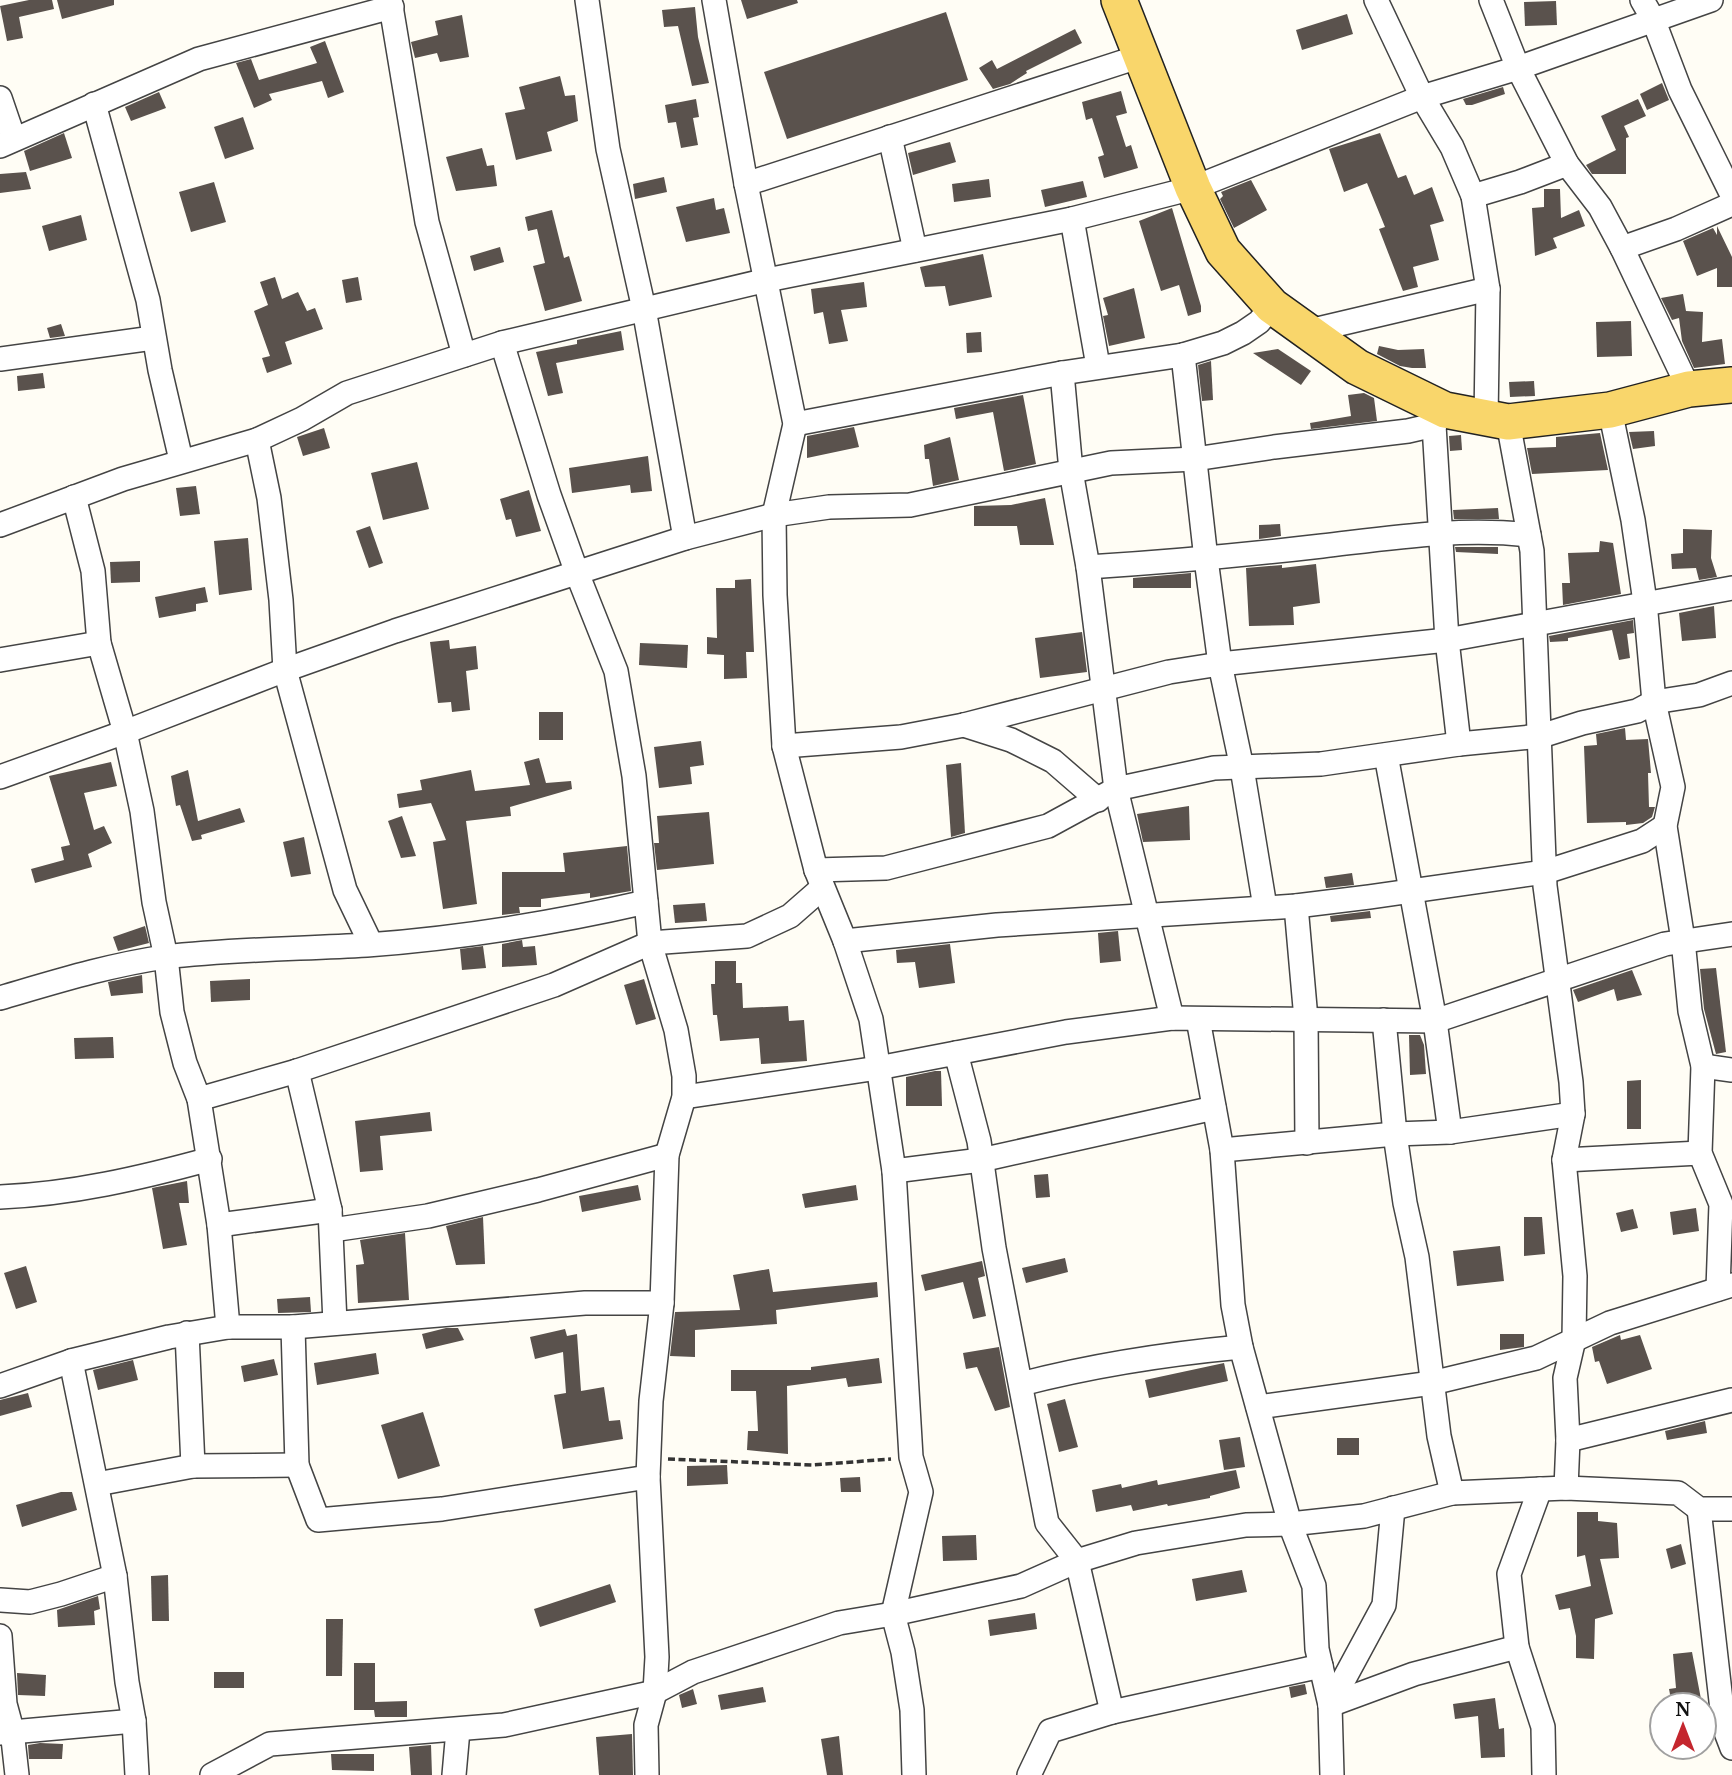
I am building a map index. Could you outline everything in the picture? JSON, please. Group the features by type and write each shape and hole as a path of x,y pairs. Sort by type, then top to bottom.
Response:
{"main road":[{"path":"1119,0 1193,188 1223,251 1272,306 1357,368 1439,417 1497,420 1610,410 1689,389 1732,385"}],"street":[{"path":"587,0 608,149 644,309 685,538"},
{"path":"714,0 746,184 795,424 774,516 775,595 784,746 819,879 845,941 871,1019 894,1171 911,1457 922,1492 893,1614 903,1652 912,1710 914,1775"},
{"path":"1376,0 1422,97 1452,147 1473,196 1488,289 1497,420 1529,535 1541,736 1545,872 1573,1114 1564,1160 1575,1276 1574,1339 1565,1378 1568,1440 1566,1488"},
{"path":"1490,0 1518,68 1567,164 1600,207 1689,389"},
{"path":"0,525 181,460 257,440 302,419 347,393 502,343 767,280 1072,219 1193,188 1422,97 1518,68 1648,9 1711,0"},
{"path":"0,98 7,142 199,59 391,4 427,222 464,355"},
{"path":"1648,9 1680,90 1732,195"},
{"path":"746,184 1141,56"},
{"path":"94,104 148,300 153,338 181,460"},
{"path":"890,137 915,250"},
{"path":"1473,196 1567,164"},
{"path":"1622,248 1676,229 1732,204"},
{"path":"1072,219 1098,366"},
{"path":"1305,332 1488,289"},
{"path":"795,424 1098,366 1184,355 1223,343 1243,333 1259,322 1272,306"},
{"path":"0,359 153,338"},
{"path":"502,343 549,495 616,671 634,776 650,943 676,1030 684,1076 684,1097 667,1155 662,1303 651,1401 648,1468 657,1657 655,1692 646,1725 648,1775"},
{"path":"1184,355 1220,664 1242,768 1265,907"},
{"path":"1062,373 1071,471 1088,567 1104,691 1107,794 1148,914 1172,1018"},
{"path":"1258,1407 1432,1383 1536,1358 1609,1323 1725,1287 1721,1205 1700,1153 1703,1066 1690,1011 1683,940 1665,826 1673,787 1654,702 1645,603 1633,520 1610,410"},
{"path":"0,777 395,631 685,538 774,516 829,507 910,505 1111,463 1195,459 1408,431 1439,417 1447,640 1459,744"},
{"path":"257,440 271,511 281,600 285,670 345,890 370,944"},
{"path":"74,497 93,571 99,643 125,732 142,811 154,902 166,957 172,1013 185,1063 199,1099 219,1225 229,1327"},
{"path":"1088,567 1206,559 1442,533 1500,531 1529,535"},
{"path":"784,746 901,737 1104,691 1168,673 1220,664 1447,640 1732,588"},
{"path":"0,660 99,643"},
{"path":"199,1099 297,1071 554,985 650,943 747,936 790,916 819,879 886,868 1048,826 1107,794 1214,768 1321,764 1459,744 1541,736 1581,723 1637,711 1654,702 1699,695 1732,683"},
{"path":"964,724 1011,740 1053,761 1107,794"},
{"path":"1386,755 1435,1021 1450,1132"},
{"path":"845,941 997,925 1296,906 1545,872 1642,841 1665,826"},
{"path":"0,998 104,968 166,957 370,944 560,922 646,902"},
{"path":"1296,906 1306,1019 1307,1143"},
{"path":"684,1097 878,1068 1066,1032 1172,1018 1435,1021 1683,940 1732,934"},
{"path":"1198,1019 1222,1150 1233,1305 1241,1347 1290,1524 1314,1586 1317,1649 1331,1705 1332,1775"},
{"path":"1384,1020 1395,1133 1405,1203 1417,1257 1438,1436 1452,1493"},
{"path":"956,1053 979,1141 994,1248 1047,1523 1077,1561 1112,1712"},
{"path":"1703,1066 1732,1070"},
{"path":"297,1071 331,1220 335,1323"},
{"path":"894,1171 981,1160 1214,1108"},
{"path":"1222,1150 1395,1133 1450,1132 1573,1114"},
{"path":"1564,1160 1700,1153"},
{"path":"219,1225 428,1216 667,1155"},
{"path":"0,1197 37,1196 88,1188 210,1159"},
{"path":"1,1380 71,1360 187,1333 229,1327 293,1327 585,1303 662,1303"},
{"path":"293,1327 297,1465 318,1520 442,1509 648,1468"},
{"path":"187,1333 193,1466"},
{"path":"1021,1384 1098,1365 1172,1353 1241,1347"},
{"path":"71,1360 115,1576 134,1721 137,1775"},
{"path":"1568,1440 1732,1400"},
{"path":"97,1484 193,1466 297,1465"},
{"path":"212,1775 248,1765 270,1745 504,1725 655,1692 693,1672 839,1623 1021,1586 1077,1561 1136,1543 1246,1525 1290,1524 1364,1516 1452,1493 1566,1488 1678,1493 1699,1510 1732,1509"},
{"path":"1540,1489 1508,1574 1517,1647 1543,1727 1544,1775"},
{"path":"1331,1705 1384,1605 1393,1508"},
{"path":"1699,1510 1729,1733"},
{"path":"0,1600 30,1602 115,1576"},
{"path":"0,1636 6,1732 17,1775"},
{"path":"1331,1705 1414,1674 1517,1647"},
{"path":"1029,1775 1050,1731 1112,1712 1321,1666"},
{"path":"6,1732 134,1721"},
{"path":"454,1775 458,1730"},
{"path":"913,1733 931,1775"}],"path":[{"path":"648,1468 813,1465 911,1457"}],"building":[{"path":"29,0 52,0 54,9 19,17 23,38 7,41 0,6"},
{"path":"57,0 114,0 114,5 62,19"},
{"path":"741,0 797,0 798,3 747,19"},
{"path":"1556,1 1557,25 1525,26 1524,2"},
{"path":"695,7 698,37 709,83 692,86 678,26 664,27 662,10"},
{"path":"946,12 968,80 787,139 764,72"},
{"path":"1347,14 1353,34 1302,50 1296,30"},
{"path":"462,15 469,57 440,62 437,53 415,58 411,42 438,35 435,21"},
{"path":"1075,29 1082,43 1026,71 1027,73 1010,84 993,89 979,68 992,60 997,69"},
{"path":"325,41 344,92 328,98 322,81 269,94 272,100 254,108 236,63 251,59 259,80 317,63 310,47"},
{"path":"560,76 565,96 575,95 578,121 547,132 552,151 516,160 505,113 525,109 519,87"},
{"path":"1662,83 1669,100 1647,110 1640,94"},
{"path":"1503,87 1505,94 1472,105 1466,105 1463,99"},
{"path":"1121,91 1127,113 1116,116 1126,147 1131,145 1138,168 1104,178 1098,157 1104,155 1092,118 1086,120 1082,102"},
{"path":"159,92 166,108 131,121 125,107"},
{"path":"696,99 699,117 693,118 698,145 681,148 676,122 668,123 665,105"},
{"path":"1638,99 1646,116 1624,126 1629,137 1626,138 1626,174 1592,174 1586,165 1616,150 1601,116"},
{"path":"243,117 254,149 225,159 214,127"},
{"path":"64,133 72,158 30,171 24,151"},
{"path":"1380,133 1398,178 1406,175 1414,195 1432,187 1444,221 1430,225 1439,260 1413,267 1418,287 1403,291 1379,229 1385,227 1367,183 1344,192 1329,149"},
{"path":"950,142 956,162 913,175 908,153"},
{"path":"482,148 487,166 494,165 497,186 456,191 446,157"},
{"path":"26,172 31,189 0,193 0,174"},
{"path":"664,177 667,192 635,199 633,184"},
{"path":"989,179 991,197 954,202 952,184"},
{"path":"1251,180 1267,210 1234,228 1220,199 1223,196 1221,192"},
{"path":"1083,181 1087,197 1045,207 1041,190"},
{"path":"214,182 226,222 191,232 179,192"},
{"path":"1544,189 1560,189 1561,218 1579,210 1585,226 1553,238 1557,248 1535,256 1532,208 1544,207"},
{"path":"714,198 716,210 724,208 730,233 686,242 676,207"},
{"path":"1172,208 1201,306 1201,312 1188,316 1179,285 1161,291 1139,221"},
{"path":"552,210 564,258 569,256 582,301 545,311 533,266 545,263 537,229 528,231 525,217"},
{"path":"81,215 87,240 49,251 42,226"},
{"path":"1717,226 1732,257 1732,287 1717,287 1717,268 1697,276 1683,241 1713,228 1717,235"},
{"path":"500,247 504,262 474,271 470,256"},
{"path":"983,254 992,297 949,306 945,286 925,287 920,267"},
{"path":"275,277 282,299 298,292 307,311 315,308 323,329 285,342 292,364 267,373 262,358 270,356 254,311 268,305 260,282"},
{"path":"358,277 362,300 346,303 342,280"},
{"path":"864,282 867,307 841,310 848,341 829,344 823,312 814,314 811,289"},
{"path":"1134,288 1145,338 1109,346 1103,316 1108,315 1103,298"},
{"path":"1683,294 1686,311 1703,312 1702,342 1722,339 1725,364 1694,368 1682,341 1679,318 1672,320 1661,298"},
{"path":"1631,321 1632,356 1597,357 1596,322"},
{"path":"61,324 65,336 50,338 47,328"},
{"path":"621,331 624,350 556,363 563,393 548,396 536,352"},
{"path":"981,332 982,352 967,353 966,333"},
{"path":"1379,346 1398,350 1424,349 1426,368 1400,366 1377,354"},
{"path":"1278,349 1311,371 1301,385 1253,353"},
{"path":"1211,361 1213,400 1202,401 1198,365"},
{"path":"43,373 45,388 18,391 17,376"},
{"path":"1534,381 1535,396 1510,397 1509,382"},
{"path":"1364,393 1374,398 1377,421 1311,429 1310,423 1351,416 1348,395"},
{"path":"1023,395 1036,464 1004,471 993,412 956,419 954,408"},
{"path":"854,427 859,447 807,458 807,436"},
{"path":"324,428 330,448 303,456 297,437"},
{"path":"1654,431 1655,446 1633,449 1629,432"},
{"path":"1600,433 1608,470 1532,474 1527,448 1556,447 1556,437"},
{"path":"1461,435 1462,450 1450,451 1449,436"},
{"path":"950,437 959,480 933,486 924,445"},
{"path":"648,456 652,491 631,493 630,485 572,493 569,468"},
{"path":"417,462 429,509 383,520 371,473"},
{"path":"196,486 200,514 180,516 176,488"},
{"path":"529,490 541,531 516,537 511,519 506,520 500,499"},
{"path":"1045,498 1054,545 1020,545 1017,526 974,526 974,506 1011,505"},
{"path":"1498,508 1499,519 1454,519 1453,510"},
{"path":"1280,524 1281,536 1259,539 1259,525"},
{"path":"370,526 383,563 369,568 356,531"},
{"path":"1683,529 1712,530 1711,558 1717,577 1699,580 1696,568 1672,569 1671,554 1683,553"},
{"path":"248,538 252,590 219,595 214,541"},
{"path":"1600,541 1613,543 1621,594 1563,605 1562,583 1570,583 1568,553 1599,552"},
{"path":"1455,547 1498,547 1498,554 1456,552"},
{"path":"140,561 140,582 111,583 110,562"},
{"path":"1316,564 1320,603 1293,607 1294,625 1249,626 1246,568"},
{"path":"1191,573 1191,588 1133,588 1133,578"},
{"path":"751,579 754,652 746,652 747,678 724,679 724,655 707,654 707,637 717,638 716,588 735,588 735,580"},
{"path":"205,587 208,602 196,604 196,611 159,618 155,597"},
{"path":"1714,606 1716,638 1682,641 1679,613"},
{"path":"1633,620 1634,633 1627,634 1630,658 1619,660 1612,630 1568,638 1568,641 1550,642 1549,636"},
{"path":"1082,632 1087,672 1040,678 1035,638"},
{"path":"449,640 450,649 476,646 478,669 466,671 470,710 452,712 451,702 438,703 430,642"},
{"path":"640,643 688,645 687,668 639,665"},
{"path":"539,712 563,712 563,740 539,740"},
{"path":"1625,728 1626,740 1648,739 1651,773 1648,773 1649,807 1655,807 1652,817 1643,823 1626,825 1626,822 1587,823 1584,746 1597,745 1596,734"},
{"path":"701,741 704,765 690,767 692,784 659,788 654,747"},
{"path":"539,758 546,783 571,781 572,789 510,807 511,816 466,821 477,904 443,909 433,842 446,840 431,803 399,808 397,794 422,790 420,780 471,770 475,791 530,785 524,762"},
{"path":"111,762 117,786 84,793 94,830 104,826 112,843 88,854 92,867 35,883 31,869 64,860 61,847 70,845 49,776"},
{"path":"961,763 965,833 951,837 946,765"},
{"path":"188,770 198,821 240,808 245,822 201,835 202,839 192,841 180,805 176,806 171,776"},
{"path":"1189,806 1190,840 1143,842 1137,814"},
{"path":"709,812 714,864 657,870 654,843 659,843 657,816"},
{"path":"402,816 416,856 401,858 388,821"},
{"path":"304,837 311,874 291,877 283,842"},
{"path":"627,846 631,891 590,898 590,893 541,899 541,907 519,907 520,913 502,915 502,872 565,872 563,853"},
{"path":"1352,873 1354,885 1326,888 1324,877"},
{"path":"705,903 707,921 675,923 673,905"},
{"path":"1370,911 1371,918 1331,922 1330,916"},
{"path":"145,926 149,943 118,951 113,937"},
{"path":"1118,931 1121,961 1100,963 1098,933"},
{"path":"522,940 523,947 535,946 537,965 502,967 502,944"},
{"path":"950,944 955,983 919,988 915,962 897,963 896,950"},
{"path":"483,946 486,968 462,970 460,949"},
{"path":"715,961 736,961 736,983 742,983 743,1008 788,1006 789,1021 804,1020 807,1061 761,1064 759,1038 720,1041 717,1015 713,1015 711,984 715,984"},
{"path":"1716,968 1726,1052 1716,1054 1704,1009 1700,969"},
{"path":"1632,970 1642,995 1617,1001 1614,989 1578,1002 1573,990"},
{"path":"142,975 143,993 111,996 108,982"},
{"path":"250,979 250,1000 211,1002 210,981"},
{"path":"644,979 656,1019 636,1025 624,985"},
{"path":"1409,1035 1420,1035 1424,1045 1426,1074 1410,1075"},
{"path":"113,1037 114,1058 75,1059 74,1038"},
{"path":"941,1071 942,1106 906,1106 906,1077"},
{"path":"1641,1080 1641,1129 1627,1129 1627,1081"},
{"path":"430,1112 432,1131 380,1136 383,1170 360,1172 355,1121"},
{"path":"1048,1174 1050,1197 1036,1198 1034,1175"},
{"path":"187,1181 189,1203 179,1203 187,1245 163,1249 152,1188"},
{"path":"638,1185 641,1200 582,1212 579,1196"},
{"path":"856,1185 858,1200 805,1208 802,1194"},
{"path":"1696,1208 1699,1231 1673,1235 1670,1212"},
{"path":"1633,1209 1638,1228 1621,1232 1616,1213"},
{"path":"483,1217 485,1264 456,1265 446,1226"},
{"path":"1524,1217 1542,1217 1545,1254 1524,1256"},
{"path":"405,1233 409,1300 358,1303 356,1265 364,1264 360,1240"},
{"path":"1500,1246 1504,1281 1457,1286 1453,1251"},
{"path":"1065,1258 1068,1272 1026,1283 1022,1268"},
{"path":"982,1261 985,1276 978,1278 986,1316 973,1319 963,1282 925,1291 921,1275"},
{"path":"26,1266 37,1302 16,1309 4,1273"},
{"path":"769,1269 773,1292 877,1282 878,1297 776,1310 777,1324 695,1330 695,1357 670,1356 675,1312 740,1310 733,1275"},
{"path":"310,1297 311,1312 278,1313 277,1299"},
{"path":"458,1328 464,1340 426,1349 422,1334"},
{"path":"565,1329 567,1336 577,1334 581,1391 604,1387 609,1421 620,1420 623,1439 563,1449 554,1395 566,1393 563,1352 535,1359 530,1337"},
{"path":"1500,1334 1524,1334 1524,1347 1500,1350"},
{"path":"1620,1335 1621,1340 1640,1335 1652,1369 1607,1384 1599,1361 1595,1362 1592,1347"},
{"path":"999,1347 1010,1407 995,1411 977,1367 966,1369 963,1353"},
{"path":"376,1353 379,1374 317,1385 314,1363"},
{"path":"879,1358 882,1383 848,1387 846,1378 787,1386 788,1454 747,1450 748,1431 758,1431 756,1391 731,1391 731,1370 811,1370 811,1367"},
{"path":"274,1359 278,1375 244,1382 241,1366"},
{"path":"133,1360 138,1380 98,1390 93,1370"},
{"path":"1224,1363 1228,1381 1149,1398 1145,1380"},
{"path":"28,1393 32,1407 0,1416 0,1400"},
{"path":"1065,1399 1078,1447 1059,1452 1047,1404"},
{"path":"423,1412 440,1466 398,1479 381,1425"},
{"path":"1705,1421 1707,1433 1667,1440 1665,1431"},
{"path":"1240,1437 1245,1467 1224,1470 1219,1440"},
{"path":"1337,1438 1359,1438 1359,1455 1337,1455"},
{"path":"727,1465 728,1484 687,1486 687,1466"},
{"path":"1236,1470 1240,1488 1210,1498 1133,1511 1131,1505 1096,1512 1092,1490 1121,1484 1122,1488 1157,1480 1158,1485"},
{"path":"860,1477 861,1492 841,1492 840,1478"},
{"path":"61,1492 72,1492 77,1510 22,1527 16,1505"},
{"path":"1577,1512 1598,1512 1598,1521 1617,1523 1619,1558 1600,1559 1613,1614 1595,1619 1594,1659 1576,1658 1576,1636 1570,1608 1559,1610 1555,1595 1591,1586 1585,1555 1577,1557"},
{"path":"976,1535 977,1560 943,1561 942,1536"},
{"path":"1681,1544 1686,1564 1671,1569 1666,1549"},
{"path":"1242,1570 1247,1592 1196,1601 1192,1579"},
{"path":"168,1575 169,1621 152,1621 151,1576"},
{"path":"610,1584 616,1602 540,1627 534,1609"},
{"path":"98,1596 100,1609 94,1611 95,1625 58,1627 57,1610"},
{"path":"1035,1613 1037,1629 990,1636 988,1620"},
{"path":"326,1619 343,1619 342,1676 326,1676"},
{"path":"1692,1652 1699,1691 1669,1691 1676,1688 1673,1654"},
{"path":"354,1663 375,1663 375,1702 407,1701 407,1717 375,1717 374,1710 354,1710"},
{"path":"214,1672 244,1672 244,1688 214,1688"},
{"path":"17,1673 46,1675 45,1696 18,1695"},
{"path":"1305,1684 1307,1694 1291,1698 1289,1687"},
{"path":"763,1687 766,1702 721,1710 718,1695"},
{"path":"693,1689 697,1704 682,1708 679,1695"},
{"path":"1495,1698 1499,1729 1504,1728 1505,1757 1481,1758 1478,1716 1455,1719 1453,1704"},
{"path":"632,1734 633,1775 599,1775 596,1737"},
{"path":"839,1736 843,1775 827,1775 821,1739"},
{"path":"63,1744 62,1759 29,1759 28,1745"},
{"path":"431,1745 432,1775 411,1775 409,1747"},
{"path":"331,1754 374,1754 374,1771 332,1770"}]}
